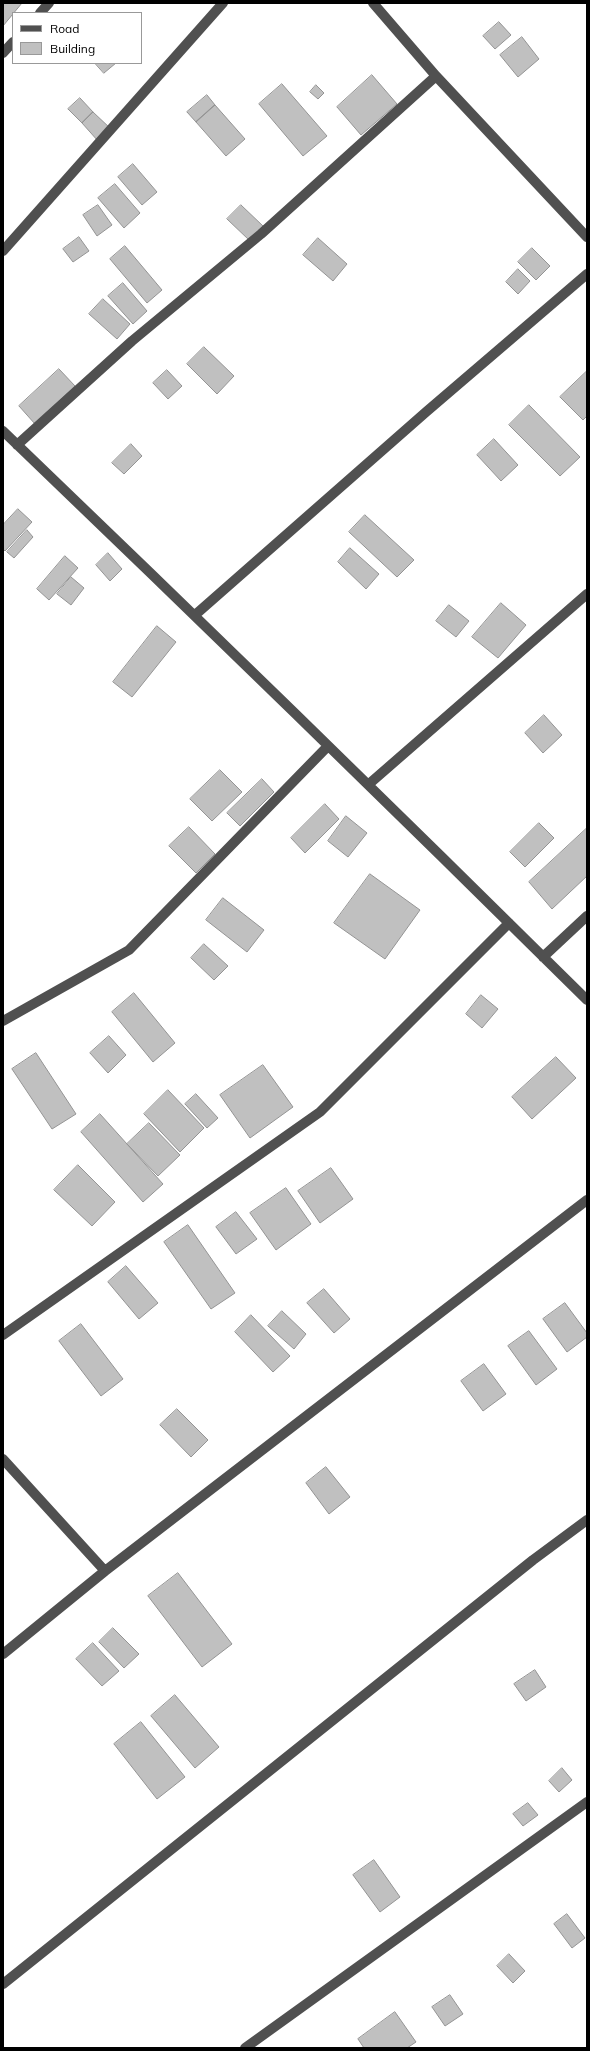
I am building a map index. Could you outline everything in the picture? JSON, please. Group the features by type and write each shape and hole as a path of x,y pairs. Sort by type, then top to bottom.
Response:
{"street":[{"path":"41,12 49,3"},
{"path":"3,250 223,3"},
{"path":"373,3 436,76 587,237"},
{"path":"3,53 12,43"},
{"path":"17,445 132,340 261,234 436,76"},
{"path":"195,615 426,412 587,274"},
{"path":"3,431 369,784 587,1000"},
{"path":"369,784 587,594"},
{"path":"3,1021 128,950 328,746"},
{"path":"543,957 587,916"},
{"path":"3,1335 320,1112 509,923"},
{"path":"3,1654 105,1571 587,1200"},
{"path":"3,1459 105,1571"},
{"path":"3,1984 527,1565 587,1520"},
{"path":"245,2048 587,1802"}],"building":[{"path":"3,3 22,3 15,12 12,12 12,15 3,26"},
{"path":"499,22 511,35 495,49 483,36"},
{"path":"522,37 539,59 518,77 500,55"},
{"path":"96,64 115,64 104,73"},
{"path":"372,75 397,104 361,135 337,107"},
{"path":"282,84 327,136 303,156 259,104"},
{"path":"316,85 324,93 318,99 310,92"},
{"path":"207,95 215,105 196,122 187,112"},
{"path":"80,98 93,112 82,123 68,109"},
{"path":"215,105 245,139 226,156 196,122"},
{"path":"93,112 111,129 98,141 82,123"},
{"path":"133,164 157,192 142,205 118,177"},
{"path":"115,184 140,213 124,228 98,198"},
{"path":"98,205 112,225 97,236 83,215"},
{"path":"241,205 263,226 249,240 227,219"},
{"path":"79,237 89,251 73,262 63,249"},
{"path":"318,238 347,264 333,281 303,255"},
{"path":"125,246 162,290 147,303 110,259"},
{"path":"532,248 550,266 536,280 518,262"},
{"path":"518,269 530,281 518,294 506,282"},
{"path":"123,283 147,311 133,324 108,296"},
{"path":"103,299 130,324 117,339 89,314"},
{"path":"204,347 234,376 217,394 187,364"},
{"path":"59,369 75,386 35,424 19,406"},
{"path":"167,370 182,386 168,399 153,383"},
{"path":"587,371 587,416 583,420 560,397"},
{"path":"529,405 580,457 560,476 509,425"},
{"path":"494,439 518,465 501,481 477,455"},
{"path":"131,444 142,456 124,474 112,463"},
{"path":"18,509 32,522 5,551 3,549 3,525"},
{"path":"365,515 414,560 397,577 349,532"},
{"path":"27,530 33,537 14,558 7,552"},
{"path":"350,548 379,574 366,589 338,562"},
{"path":"108,553 122,569 110,581 96,565"},
{"path":"65,556 78,568 49,600 37,589"},
{"path":"71,577 84,588 71,605 57,594"},
{"path":"501,603 526,625 498,658 472,637"},
{"path":"449,605 469,621 456,637 436,621"},
{"path":"157,626 176,642 132,697 113,682"},
{"path":"544,715 562,735 543,753 525,733"},
{"path":"220,770 242,792 212,821 190,799"},
{"path":"262,779 274,792 240,826 227,813"},
{"path":"325,804 339,819 305,853 291,838"},
{"path":"346,816 367,833 348,857 328,841"},
{"path":"539,823 554,838 525,867 510,852"},
{"path":"189,827 215,854 196,873 169,846"},
{"path":"587,828 587,876 552,909 529,882"},
{"path":"370,874 420,910 385,959 334,923"},
{"path":"223,898 264,930 247,952 206,920"},
{"path":"204,944 228,966 214,980 191,958"},
{"path":"134,993 175,1043 153,1062 112,1012"},
{"path":"481,995 498,1009 482,1028 466,1014"},
{"path":"109,1036 126,1055 108,1073 90,1053"},
{"path":"36,1053 76,1114 52,1129 12,1069"},
{"path":"556,1057 576,1078 532,1119 512,1097"},
{"path":"263,1065 293,1107 250,1138 220,1095"},
{"path":"168,1090 204,1128 180,1152 144,1114"},
{"path":"196,1094 218,1118 207,1128 185,1104"},
{"path":"100,1114 163,1184 143,1202 81,1132"},
{"path":"149,1123 180,1155 158,1176 127,1144"},
{"path":"78,1165 115,1202 92,1226 54,1190"},
{"path":"331,1168 353,1199 320,1223 298,1191"},
{"path":"286,1188 311,1224 276,1250 250,1213"},
{"path":"236,1212 257,1239 236,1254 216,1227"},
{"path":"188,1225 235,1293 211,1309 164,1242"},
{"path":"126,1266 158,1303 139,1319 108,1282"},
{"path":"324,1289 350,1319 334,1333 307,1303"},
{"path":"565,1303 587,1333 587,1337 567,1352 543,1319"},
{"path":"282,1311 306,1334 294,1349 268,1326"},
{"path":"251,1315 290,1356 273,1372 235,1332"},
{"path":"81,1324 123,1379 101,1396 59,1341"},
{"path":"529,1331 557,1369 536,1385 508,1346"},
{"path":"484,1364 506,1394 483,1411 461,1381"},
{"path":"177,1409 208,1440 191,1457 160,1425"},
{"path":"326,1467 350,1497 329,1514 306,1483"},
{"path":"178,1573 232,1644 202,1667 148,1596"},
{"path":"113,1628 139,1654 124,1668 99,1642"},
{"path":"93,1643 119,1671 102,1686 76,1659"},
{"path":"535,1670 546,1687 526,1701 514,1684"},
{"path":"175,1695 219,1747 195,1768 151,1716"},
{"path":"141,1722 185,1777 157,1799 114,1744"},
{"path":"562,1768 572,1780 559,1792 549,1781"},
{"path":"528,1803 538,1815 523,1826 513,1814"},
{"path":"374,1860 400,1897 380,1912 353,1875"},
{"path":"567,1914 585,1938 572,1948 554,1924"},
{"path":"509,1954 525,1971 513,1983 497,1966"},
{"path":"450,1995 463,2014 445,2026 432,2007"},
{"path":"395,2012 416,2042 407,2048 364,2048 358,2039"}]}
